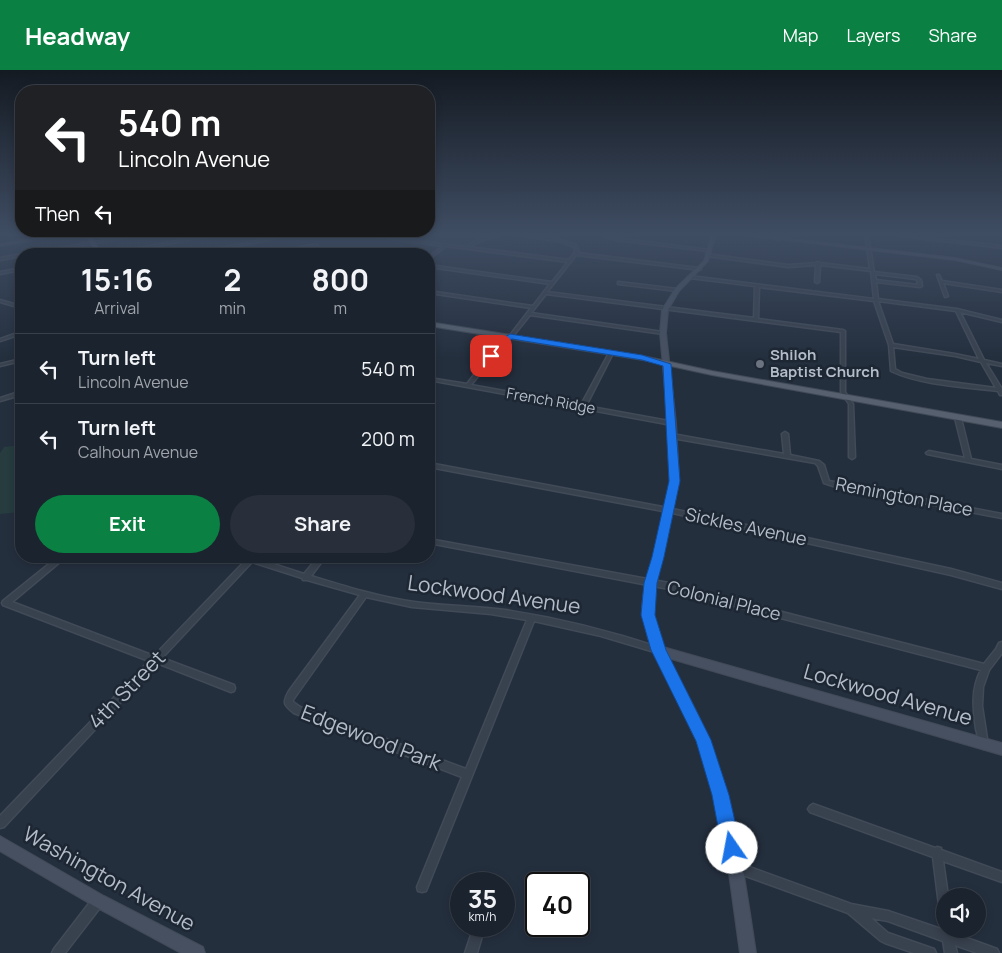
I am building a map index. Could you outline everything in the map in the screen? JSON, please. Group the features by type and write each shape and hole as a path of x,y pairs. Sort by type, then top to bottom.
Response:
{"main road":[{"path":"435,327 657,360 667,364 1002,425"}],"street":[{"path":"496,275 552,283"},
{"path":"468,386 503,342 510,337 530,314 533,307 558,275"},
{"path":"817,275 817,282"},
{"path":"874,275 876,300 891,345 891,367 895,372 917,378 1001,392"},
{"path":"875,281 920,286 919,280 916,278 899,275"},
{"path":"938,276 946,296"},
{"path":"748,953 735,866 721,795 703,740 658,650 648,615 650,583 658,557 675,481 672,423 663,333 666,308 677,290 690,277 957,310 1002,321"},
{"path":"941,282 1002,290"},
{"path":"620,283 677,290"},
{"path":"756,319 757,285"},
{"path":"545,292 843,331 843,392 851,404 852,457"},
{"path":"435,293 533,307"},
{"path":"0,303 15,301"},
{"path":"8,302 15,304"},
{"path":"957,310 983,362 1001,392"},
{"path":"530,314 663,333"},
{"path":"0,340 15,335"},
{"path":"891,345 955,355 1002,365"},
{"path":"583,407 611,353"},
{"path":"0,365 15,361"},
{"name":"French Ridge","path":"435,380 672,423"},
{"path":"0,400 15,396"},
{"path":"958,418 969,461"},
{"path":"785,434 787,456"},
{"name":"Remington Place","path":"672,436 817,462 821,465 826,482 1002,516"},
{"path":"929,453 1002,467"},
{"name":"Sickles Avenue","path":"435,466 668,510 951,572 1002,586"},
{"name":"Colonial Place","path":"435,542 650,583 966,661 986,668"},
{"path":"55,563 6,603 231,688"},
{"name":"4th Street","path":"0,824 247,563"},
{"name":"Lockwood Avenue","path":"265,563 305,578 410,604 503,613 571,625 1002,749"},
{"path":"305,578 317,563"},
{"name":"Edgewood Park","path":"364,594 292,694 289,704 297,710 467,774"},
{"path":"422,887 532,618"},
{"path":"984,745 976,701 979,685 986,668 1002,645"},
{"path":"813,808 1002,877"},
{"name":"Washington Avenue","path":"0,842 99,900 197,953"},
{"path":"937,852 942,888"},
{"path":"735,866 851,909 888,916 936,929"},
{"path":"58,953 99,900"},
{"path":"851,909 885,937 930,953"},
{"path":"471,953 476,937"},
{"path":"949,938 951,953"},
{"path":"961,938 993,953"}],"green space":[{"path":"15,446 15,513 0,514 0,453 4,447"}],"place":[{"name":"Shiloh Baptist Church","path":"760,364"}],"route":[{"path":"491,356 510,337 657,360 667,364 675,481 658,557 650,583 648,615 653,638 658,650 703,740 721,795 732,848"}]}
